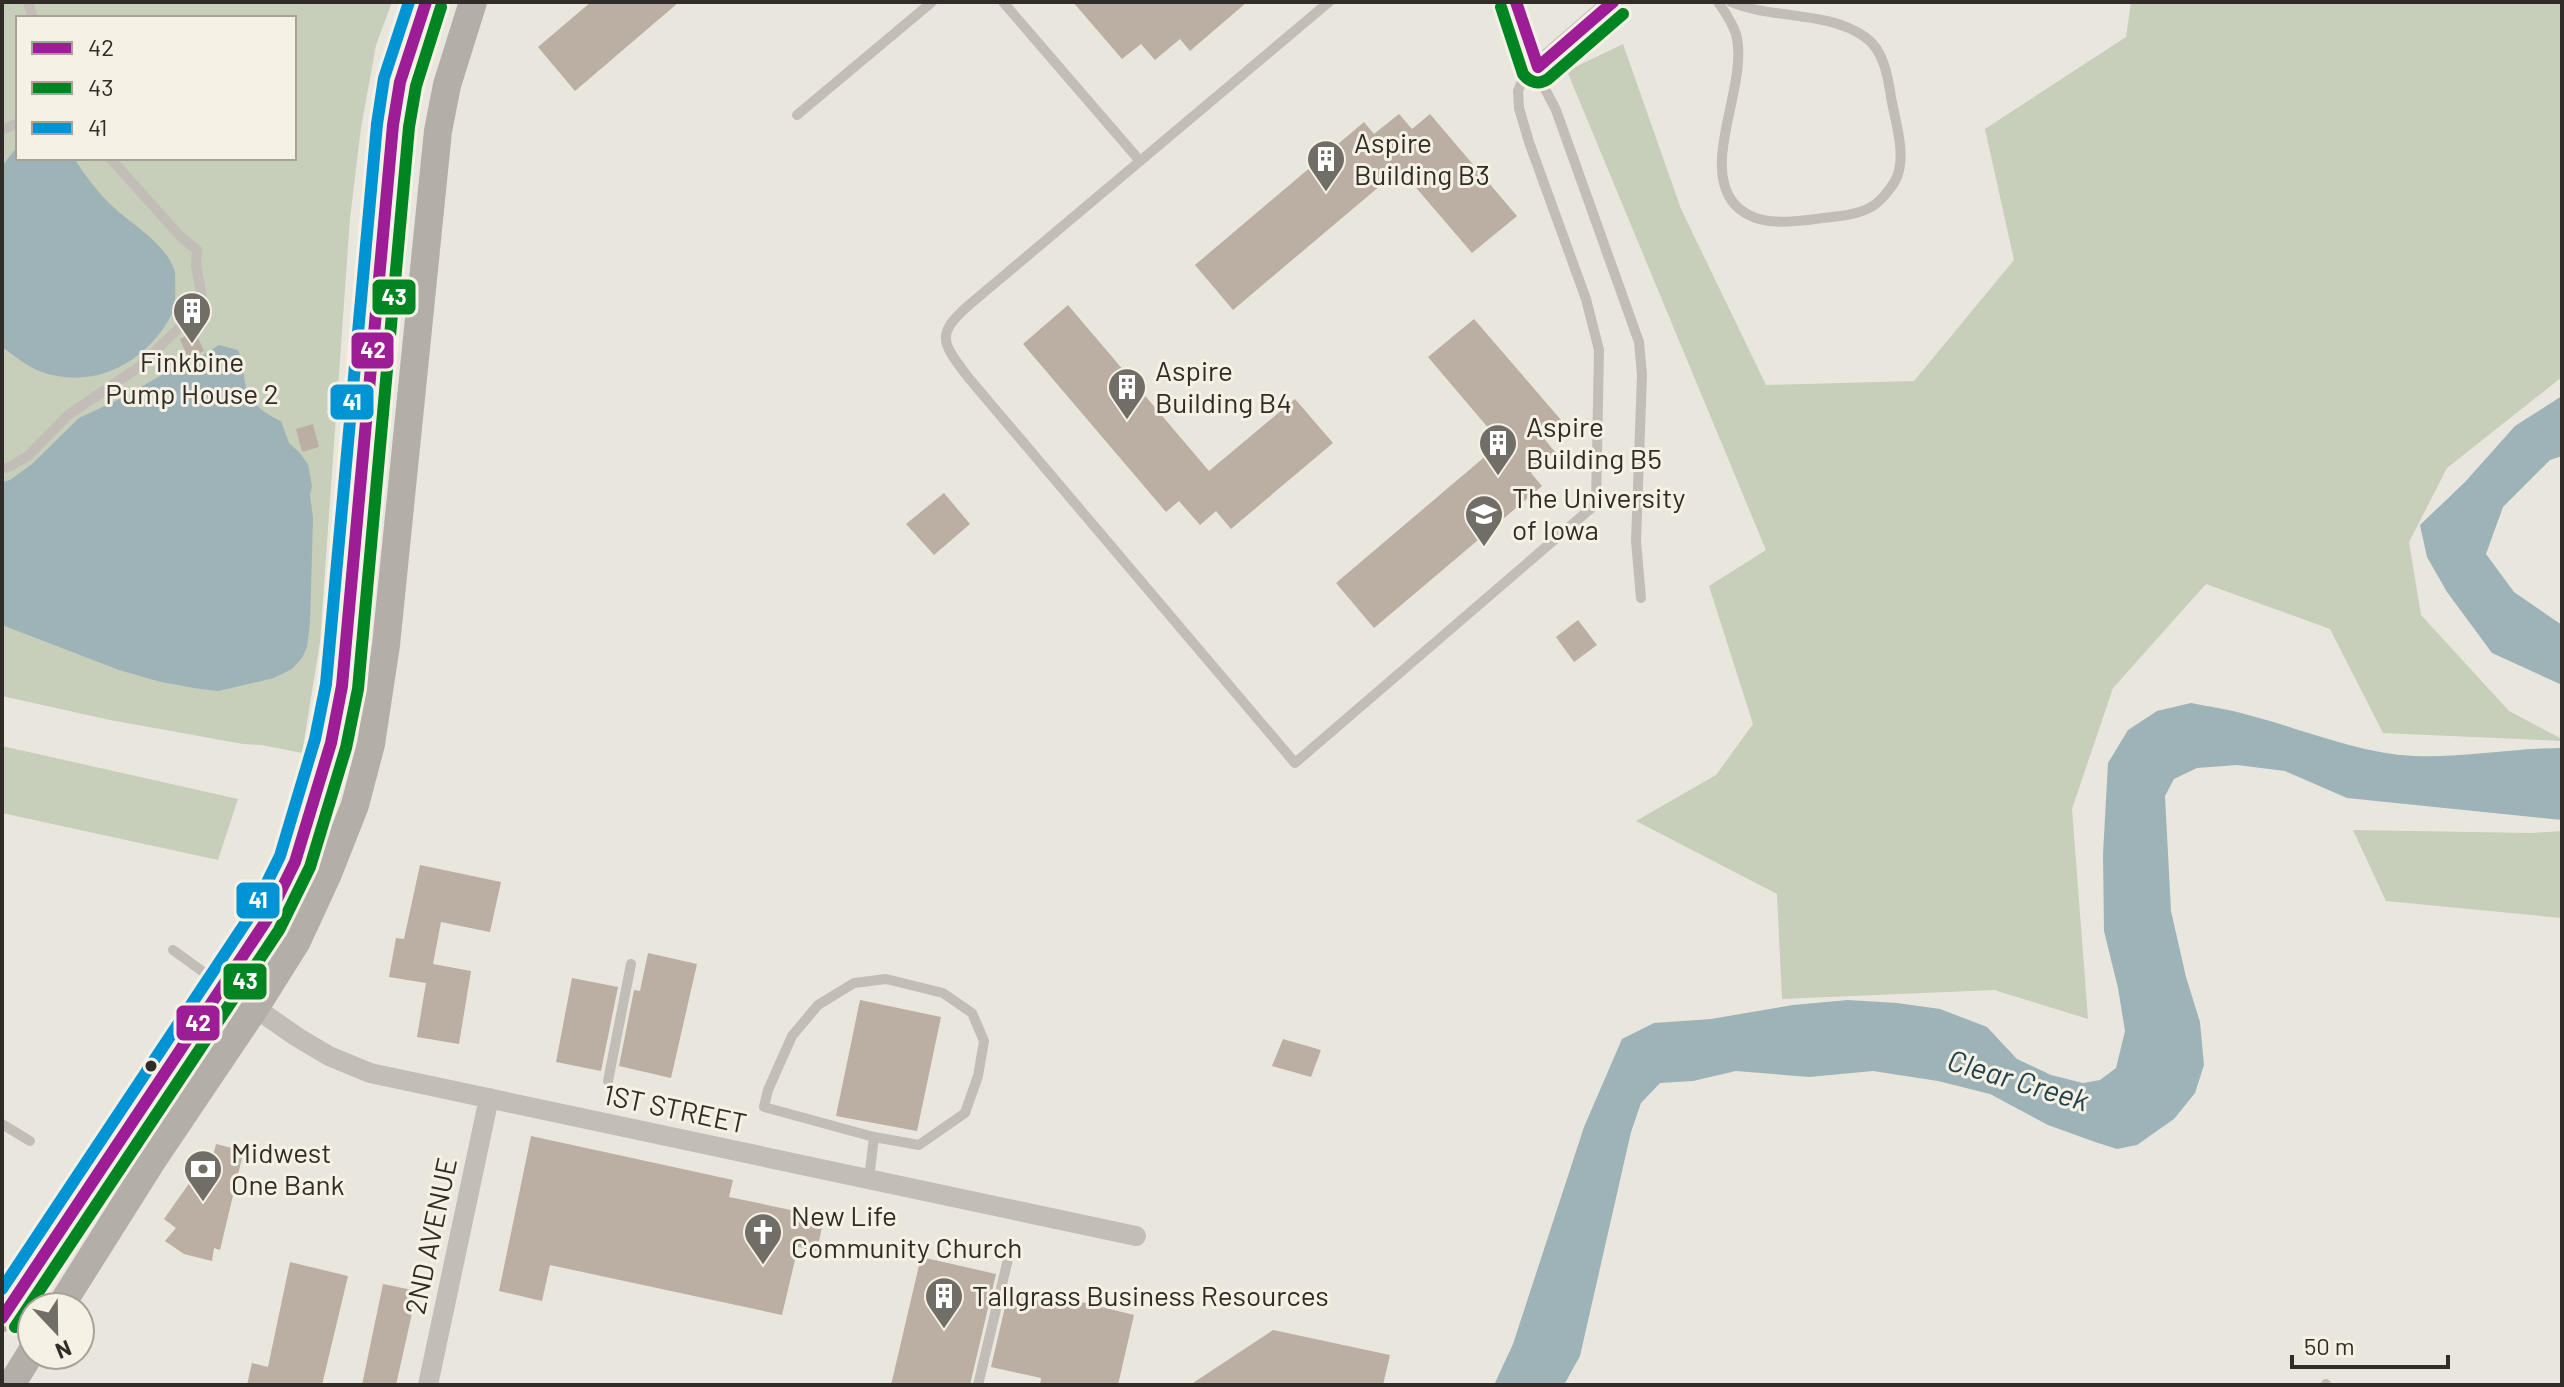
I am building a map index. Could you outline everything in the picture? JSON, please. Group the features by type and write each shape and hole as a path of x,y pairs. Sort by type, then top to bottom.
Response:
{"main road":[{"path":"2,1318 266,921 295,862 331,743 342,686 393,125 400,82 426,2"},
{"path":"70,1291 297,941 355,805 371,744 386,645 438,131 447,85 473,2"}],"street":[{"path":"1535,70 1613,2"},
{"name":"1ST STREET","path":"224,986 320,1051 370,1073 1136,1236"},
{"name":"2ND AVENUE","path":"428,1385 489,1098"}],"lane":[{"path":"797,115 932,2"},
{"path":"1003,2 1140,161"},
{"path":"1329,2 951,320 944,335 947,346 967,376 1295,763 1596,504 1599,350 1586,299 1519,108 1518,91 1524,77 1535,70"},
{"path":"1516,2 1535,70 1556,110 1639,342 1642,375 1636,541 1641,598"},
{"path":"1718,2 1737,37 1738,68 1721,173 1735,204 1757,218 1791,222 1852,214 1871,207 1885,196 1901,165 1884,64 1869,39 1851,28 1824,20 1764,12 1731,2"},
{"path":"2,469 28,456 68,415 139,367 179,328 193,322 204,309 196,265 197,250 181,237 112,160"},
{"path":"173,950 224,986"},
{"path":"608,1081 631,964"},
{"path":"886,979 943,993 972,1013 984,1041 978,1076 965,1113 919,1145 874,1137 764,1107 768,1090 792,1036 818,1005 854,983 886,979"},
{"path":"2,1124 30,1141"},
{"path":"869,1179 874,1137"},
{"path":"978,1385 1009,1255"}],"green space":[{"path":"2,2 392,2 376,45 361,128 350,218 320,642 302,753 110,720 2,696"},
{"path":"2131,2 2562,2 2562,377 2447,468 2409,542 2421,615 2509,711 2562,741 2383,733 2330,629 2206,584 2113,688 2072,809 2088,1019 1994,990 1782,999 1777,894 1636,821 1716,775 1753,724 1709,586 1766,550 1567,71 1623,44 1681,209 1766,385 1914,381 2014,260 1985,129 2126,37"},
{"path":"2,746 238,799 218,860 2,813"},
{"path":"2353,830 2562,831 2562,918 2386,901"}],"water":[{"path":"16,148 16,160 75,160 104,198 164,252 175,272 174,306 160,333 132,360 97,375 78,378 34,369 2,347 2,166"},
{"path":"219,345 238,350 247,390 253,402 281,421 289,443 308,464 313,518 310,623 307,647 302,658 292,669 274,678 218,691 161,682 119,670 2,625 2,482 10,480 32,464 79,418"},
{"path":"2562,396 2562,456 2550,460 2503,507 2486,554 2514,592 2562,625 2562,685 2492,653 2447,592 2427,557 2420,525 2465,482 2515,426"},
{"name":"Clear Creek","path":"2191,703 2393,754 2451,756 2562,748 2562,820 2347,798 2285,771 2237,765 2197,768 2174,779 2165,796 2171,911 2200,1022 2204,1065 2195,1093 2174,1119 2137,1145 2117,1149 2048,1125 1990,1094 1938,1081 1873,1071 1809,1077 1736,1071 1693,1081 1660,1083 1641,1103 1631,1132 1580,1356 1564,1385 1494,1385 1513,1344 1584,1127 1622,1039 1654,1023 1711,1019 1793,1005 1848,1000 1940,1009 1987,1027 2017,1059 2051,1075 2083,1083 2100,1080 2116,1068 2125,1031 2104,931 2103,854 2108,763 2128,730 2157,711"}],"building":[{"path":"591,2 679,2 575,91 538,47"},
{"path":"1073,2 1247,2 1190,51 1180,39 1155,60 1141,44 1122,59"},
{"name":"Aspire Building B3","path":"1399,114 1412,129 1430,114 1517,216 1472,253 1400,169 1233,310 1195,265 1364,122 1374,134"},
{"name":"Aspire Building B4","path":"1068,305 1209,471 1295,399 1333,443 1231,529 1216,511 1200,525 1179,501 1166,512 1023,344"},
{"name":"Aspire Building B5","path":"1474,319 1561,420 1542,436 1555,452 1531,473 1542,486 1374,628 1336,583 1501,443 1428,357"},
{"name":"Finkbine Pump House 2","path":"195,331 204,351 188,358 180,339"},
{"path":"313,424 319,447 302,452 296,429"},
{"path":"944,493 970,524 934,555 906,524"},
{"path":"1578,620 1597,645 1574,662 1556,637"},
{"path":"420,865 501,882 490,932 441,922 433,964 471,971 459,1044 417,1037 426,983 389,977 396,938 404,939"},
{"path":"648,953 697,964 671,1078 619,1066 634,990 640,991"},
{"path":"572,978 618,987 601,1071 556,1062"},
{"path":"860,1000 941,1017 917,1131 836,1116"},
{"path":"1283,1039 1321,1050 1311,1077 1272,1066"},
{"path":"531,1136 733,1180 729,1197 805,1213 804,1225 822,1227 817,1251 798,1247 782,1315 550,1265 542,1301 499,1291"},
{"name":"Midwest One Bank","path":"216,1144 236,1149 235,1159 242,1158 220,1250 214,1248 212,1261 184,1254 165,1241 176,1228 164,1219 200,1168 210,1169"},
{"name":"Tallgrass Business Resources","path":"921,1257 996,1274 970,1385 891,1385"},
{"path":"290,1262 348,1276 322,1385 247,1385 252,1363 268,1367"},
{"path":"383,1284 417,1291 396,1385 362,1385"},
{"path":"1008,1294 1059,1305 1061,1297 1134,1315 1118,1385 1040,1385 1041,1378 991,1367"},
{"path":"1273,1330 1390,1355 1383,1385 1190,1385"}],"transit line":[{"name":"41","path":"2,1289 252,913 280,856 315,739 326,684 377,124 384,78 409,2"},
{"name":"42","path":"2,1318 266,921 295,862 331,743 342,686 393,125 400,82 426,2"},
{"name":"42","path":"1516,2 1538,67 1613,2"},
{"name":"43","path":"15,1327 279,930 310,867 346,748 358,689 409,127 416,86 441,7"},
{"name":"43","path":"1501,7 1523,74 1535,82 1548,79 1623,14"}],"place":[{"name":"Aspire Building B3","path":"1326,193"},
{"name":"Finkbine Pump House 2","path":"192,345"},
{"name":"Aspire Building B4","path":"1127,421"},
{"name":"Aspire Building B5","path":"1498,477"},
{"name":"The University of Iowa","path":"1484,548"},
{"name":"Midwest One Bank","path":"203,1203"},
{"name":"New Life Community Church","path":"763,1266"},
{"name":"Tallgrass Business Resources","path":"944,1330"}]}
